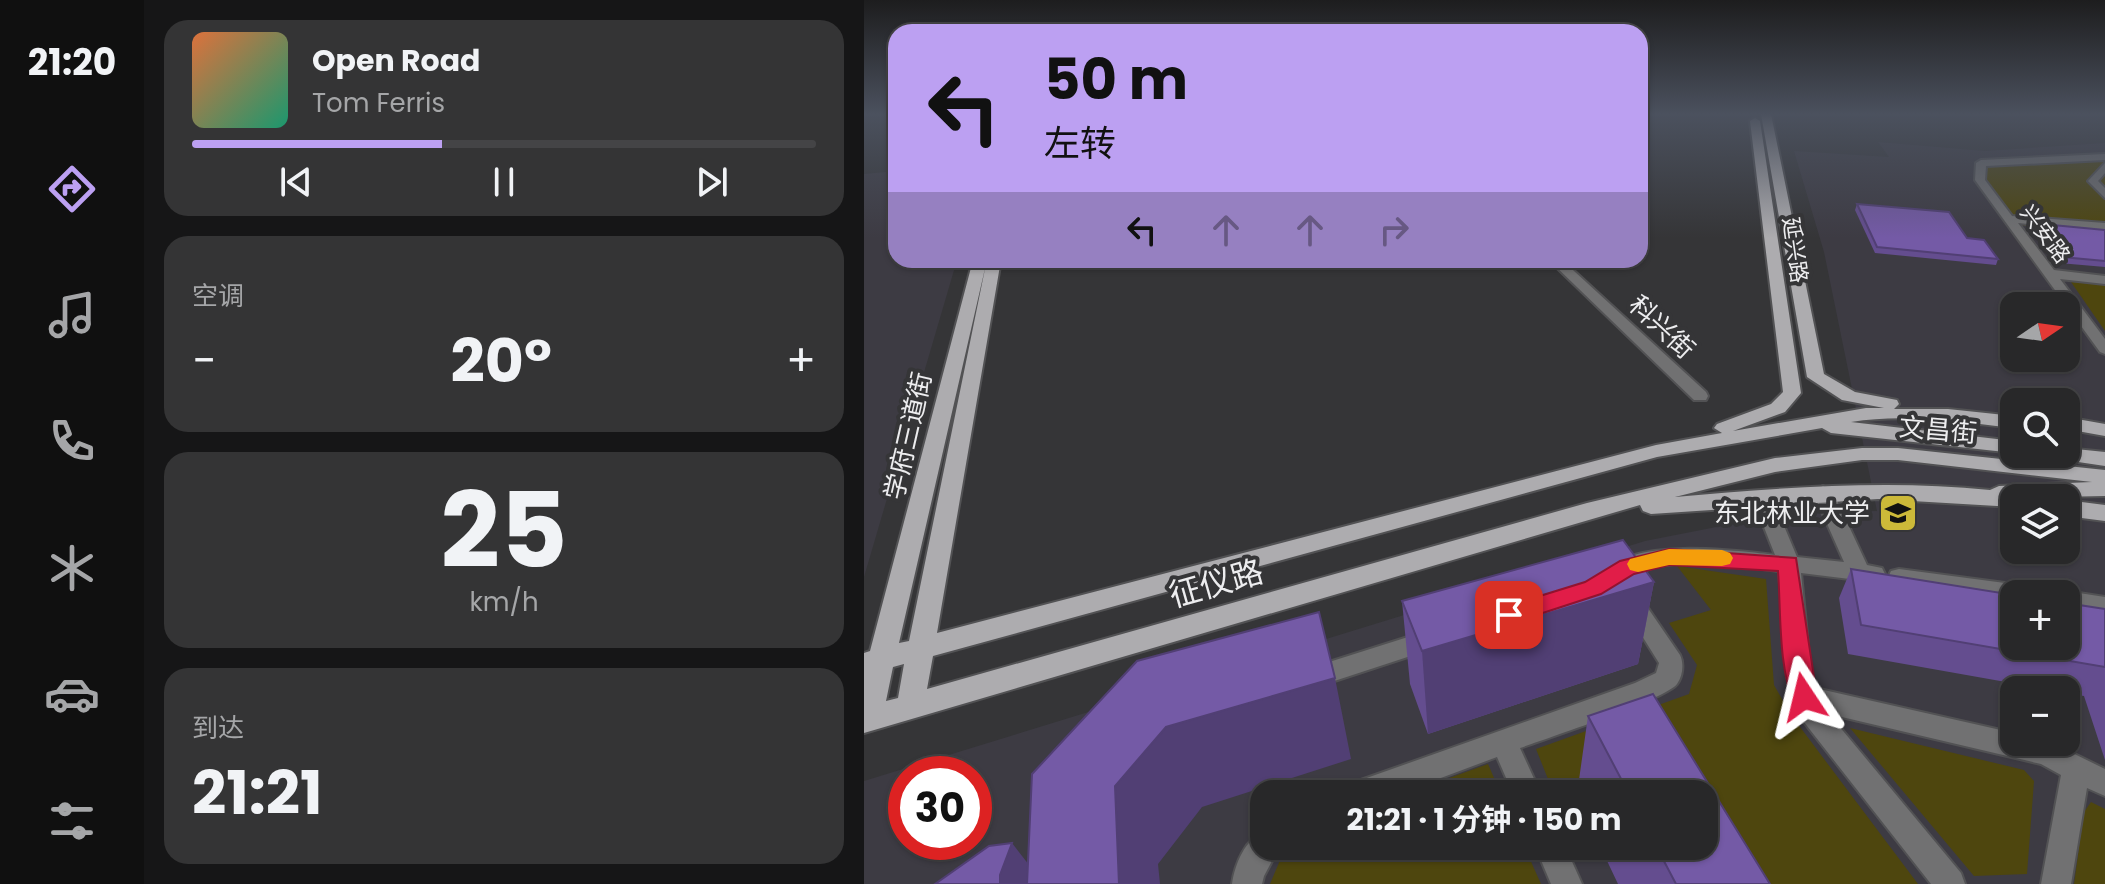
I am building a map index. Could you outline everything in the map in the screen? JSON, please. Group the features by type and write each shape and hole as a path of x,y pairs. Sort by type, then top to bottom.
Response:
{"main road":[{"name":"延兴路","path":"1656,451 1758,417 1778,408 1792,393 1760,155"},
{"name":"延兴路","path":"1774,155 1816,377 1835,390 1864,400 2000,418"},
{"name":"学府三道街","path":"866,719 874,662 978,268"},
{"name":"学府三道街","path":"910,707 993,268"},
{"path":"874,662 1656,451 1866,414 2000,419"},
{"name":"文昌街","path":"1787,427 1877,430 2000,445"},
{"path":"2080,427 2105,430"},
{"name":"文昌街","path":"1587,511 1775,465 1862,454 1944,458 2105,477"},
{"path":"2080,456 2105,459"},
{"path":"1976,495 2041,489 2105,489"},
{"path":"1587,511 1823,492 1903,491 2000,498"},
{"path":"2080,510 2105,513"},
{"name":"征仪路","path":"866,719 1587,511"}],"street":[{"name":"兴安路","path":"2105,157 1981,163 1980,180 2105,349"},
{"path":"2105,166 2093,181 2105,195"},
{"path":"2009,219 2105,227"},
{"name":"科兴街","path":"1564,268 1700,396"},
{"path":"2050,274 2105,280"},
{"path":"1823,492 1859,572"},
{"path":"1762,497 1789,564 1799,677 1809,709 1950,884"},
{"path":"1400,780 1644,691 1667,679 1671,662 1609,578 1627,567 1669,557 1789,564 2000,591"},
{"path":"2080,602 2105,606"},
{"path":"1294,683 1457,631"},
{"path":"1804,697 2046,753 2105,783"},
{"path":"1504,742 1521,780"},
{"path":"2056,884 2076,768"},
{"path":"1247,884 1249,871 1256,860"},
{"path":"1556,860 1567,884"}],"shaded area":[{"name":"东北林业大学","path":"1795,155 2105,155 2105,884 864,884 864,781 888,774 888,860 992,860 992,756 945,756 1645,541 1793,512 1877,511 1824,252"},
{"path":"2105,159 2105,234 2020,225 1985,181 1985,165"},
{"path":"888,172 888,268 955,268 864,577 864,174"},
{"path":"2071,282 2105,285 2105,331 2080,292"},
{"path":"1677,566 1766,579 1774,685 1791,715 1918,884 1694,884 1700,860 1718,860 1718,780 1548,780 1536,749 1689,694 1697,665 1669,623 1711,610"},
{"path":"1850,728 2024,770 2034,781 2027,874 1974,876"},
{"path":"1488,764 1495,780 1444,780"},
{"path":"2091,802 2105,809 2105,884 2074,884 2084,812"},
{"path":"1280,860 1530,860 1541,884 1270,884"}],"building":[{"path":"1857,204 1949,212 1967,238 1984,240 1998,259 1877,247"},
{"path":"2042,224 2105,230 2105,261 2062,257"},
{"path":"1623,540 1654,582 1422,651 1402,601"},
{"path":"1851,569 2000,593 2000,649 1861,625"},
{"path":"2080,605 2105,609 2105,667 2064,660 2080,660"},
{"path":"1319,612 1335,678 1166,727 1115,786 1119,884 1027,884 1032,774 1137,661"},
{"path":"1653,694 1706,780 1622,780 1588,716"},
{"path":"1718,800 1770,884 1676,884 1663,860 1718,860"},
{"path":"1012,843 1000,875 1000,884 935,884 969,860 992,860 992,846"}],"slow traffic":[{"path":"1638,564 1669,557 1722,558"}],"place":[{"name":"东北林业大学","path":"1898,513"}],"route":[{"path":"1509,615 1593,588 1627,567 1669,557 1789,564 1799,677 1804,697"}]}
